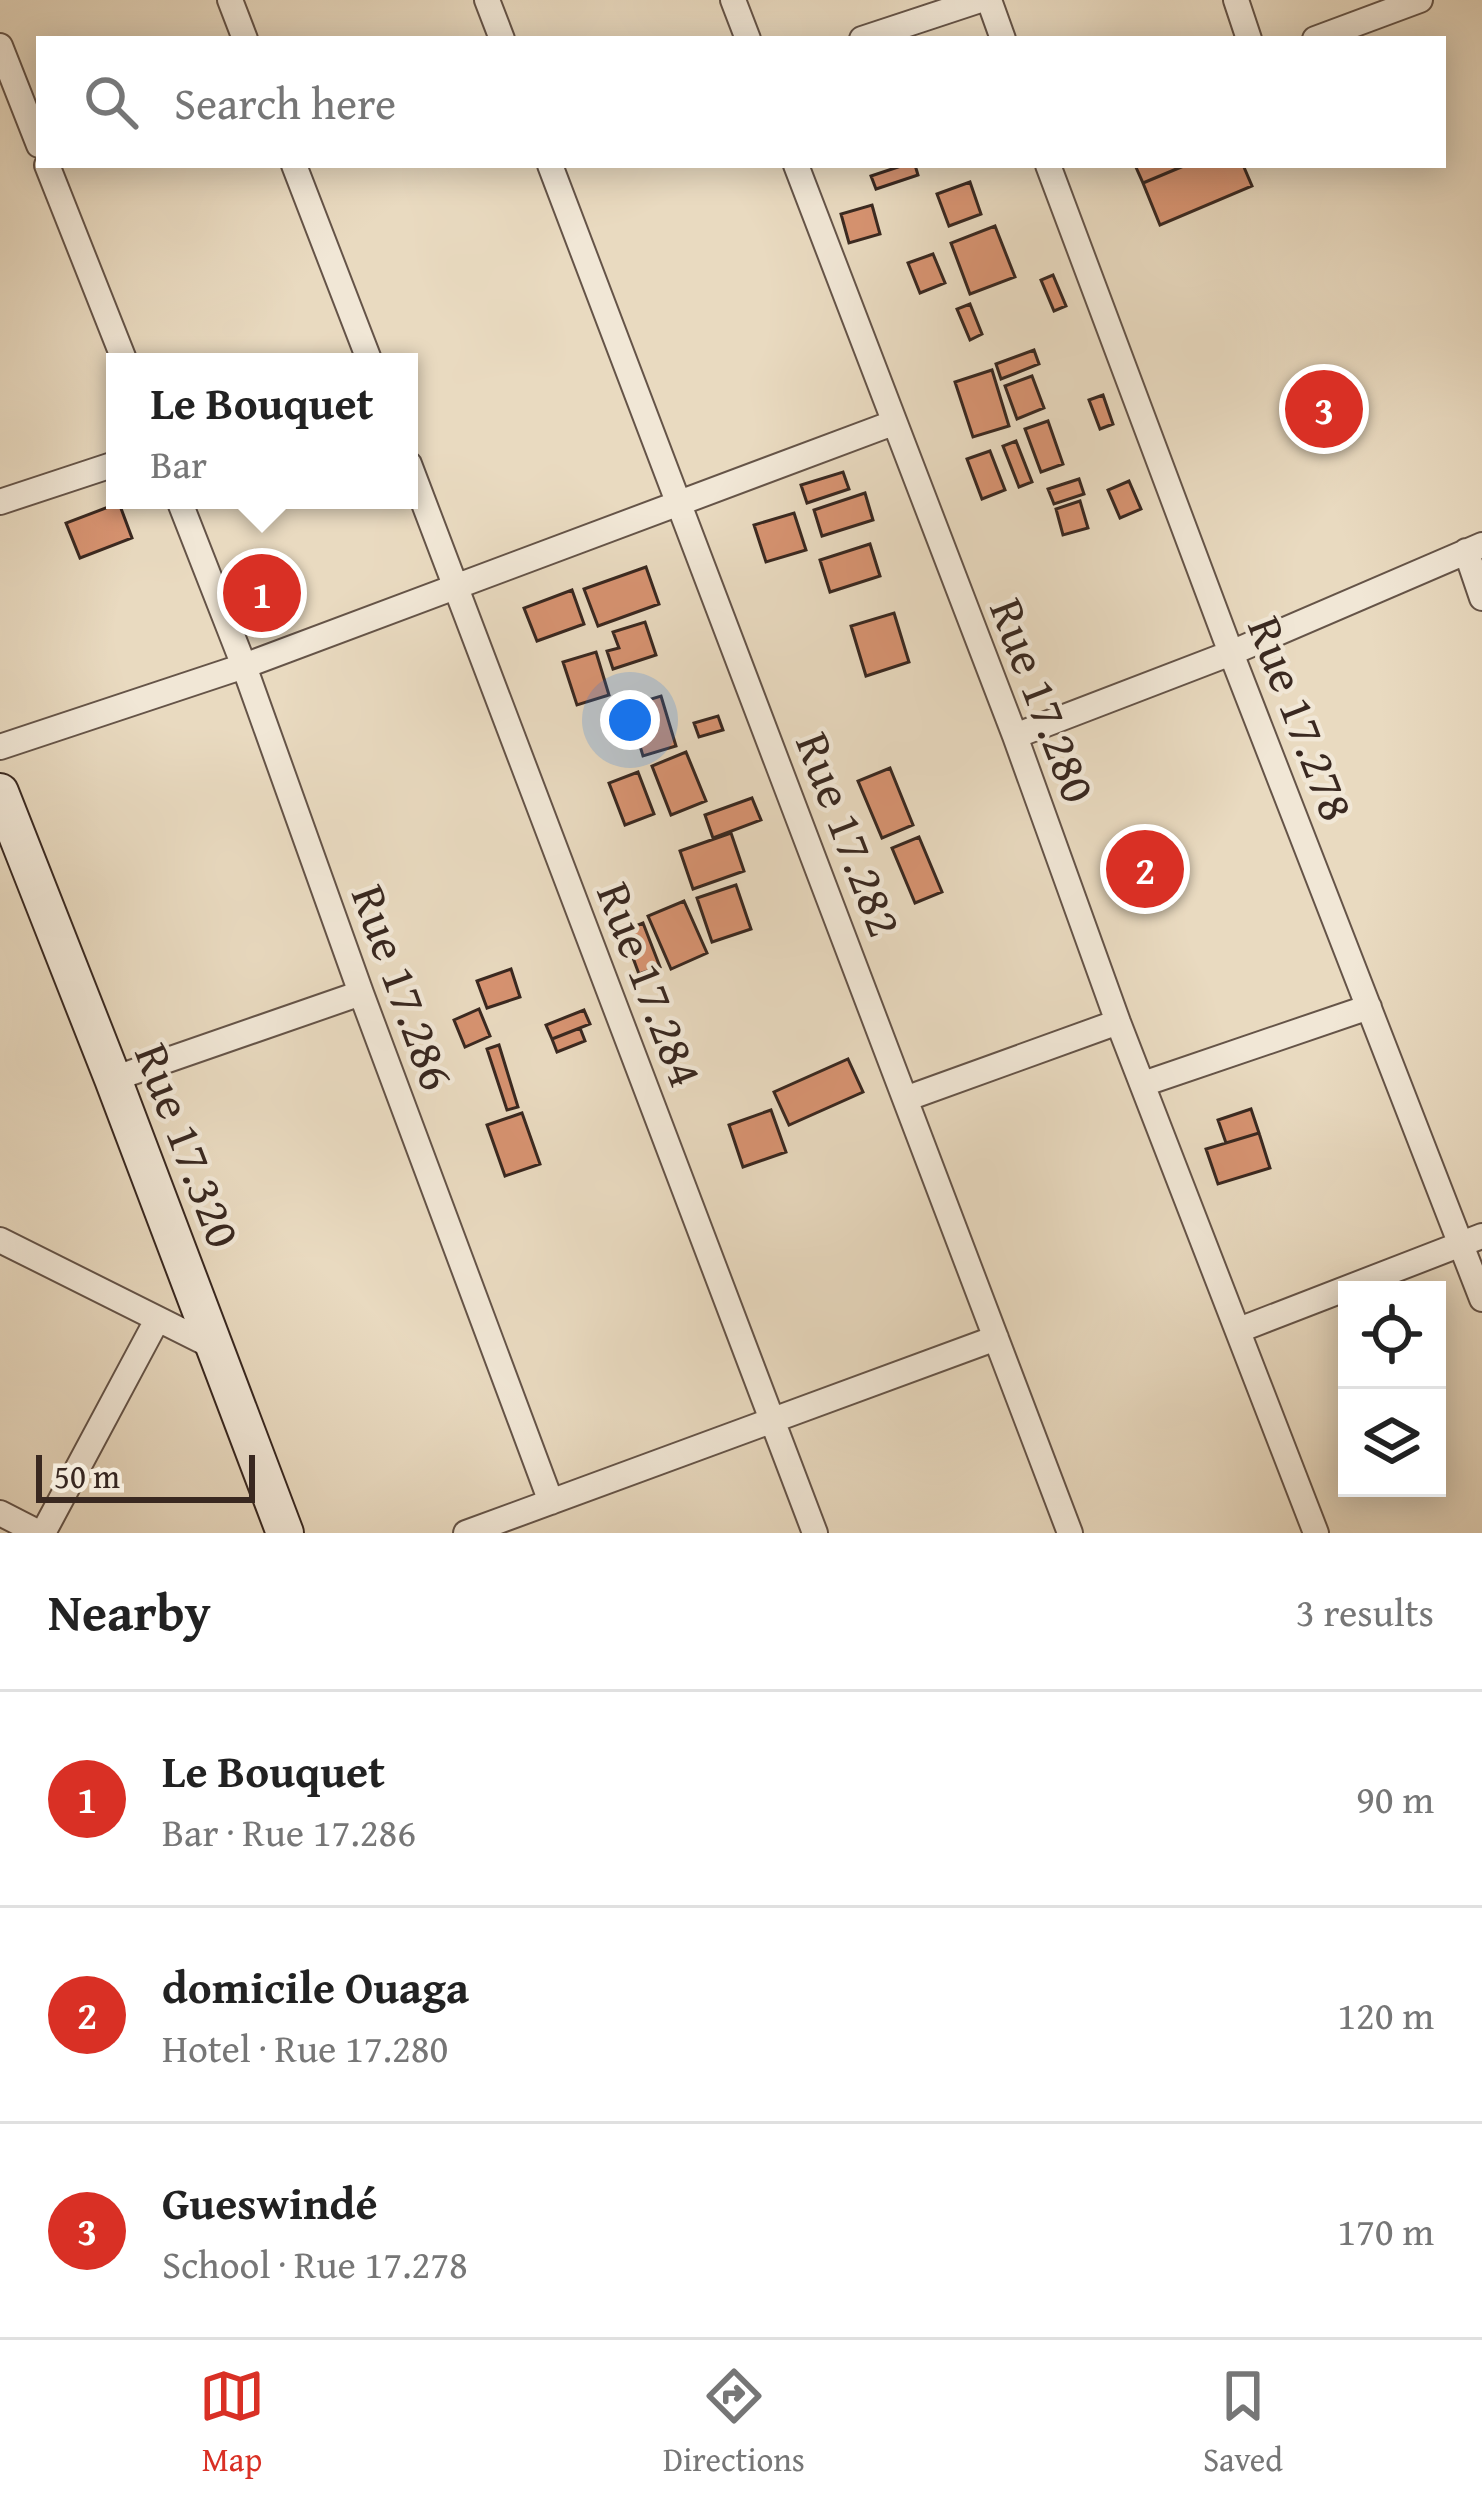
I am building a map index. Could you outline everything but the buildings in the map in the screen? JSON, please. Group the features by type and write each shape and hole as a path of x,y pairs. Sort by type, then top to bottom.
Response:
{"street":[{"path":"230,0 244,36"},
{"path":"488,0 501,36"},
{"path":"733,0 747,36"},
{"path":"871,36 984,0 1002,36"},
{"path":"1236,0 1248,36"},
{"path":"1323,36 1420,0"},
{"path":"0,46 36,137"},
{"path":"48,168 121,353"},
{"path":"295,168 367,353"},
{"name":"Rue 17.282","path":"551,168 1070,1533"},
{"name":"Rue 17.280","path":"797,168 1316,1533"},
{"name":"Rue 17.278","path":"1049,168 1369,1007 1471,1240 1482,1299"},
{"path":"0,747 244,665 893,422"},
{"path":"0,502 106,467"},
{"name":"Rue 17.284","path":"418,487 814,1533"},
{"name":"Rue 17.286","path":"183,509 550,1502"},
{"path":"1015,736 1231,653 1474,548 1482,598"},
{"name":"Rue 17.320","path":"0,792 286,1533"},
{"path":"113,1079 361,993"},
{"path":"1143,1084 1369,1007"},
{"path":"905,1099 1118,1022"},
{"path":"0,1240 216,1348"},
{"path":"1239,1330 1471,1240"},
{"path":"0,1514 41,1533 157,1321"},
{"path":"466,1533 996,1338"}],"place":[{"name":"Gueswindé","path":"1324,409"},
{"name":"Le Bouquet","path":"262,593"},
{"name":"domicile Ouaga","path":"1145,869"}]}
